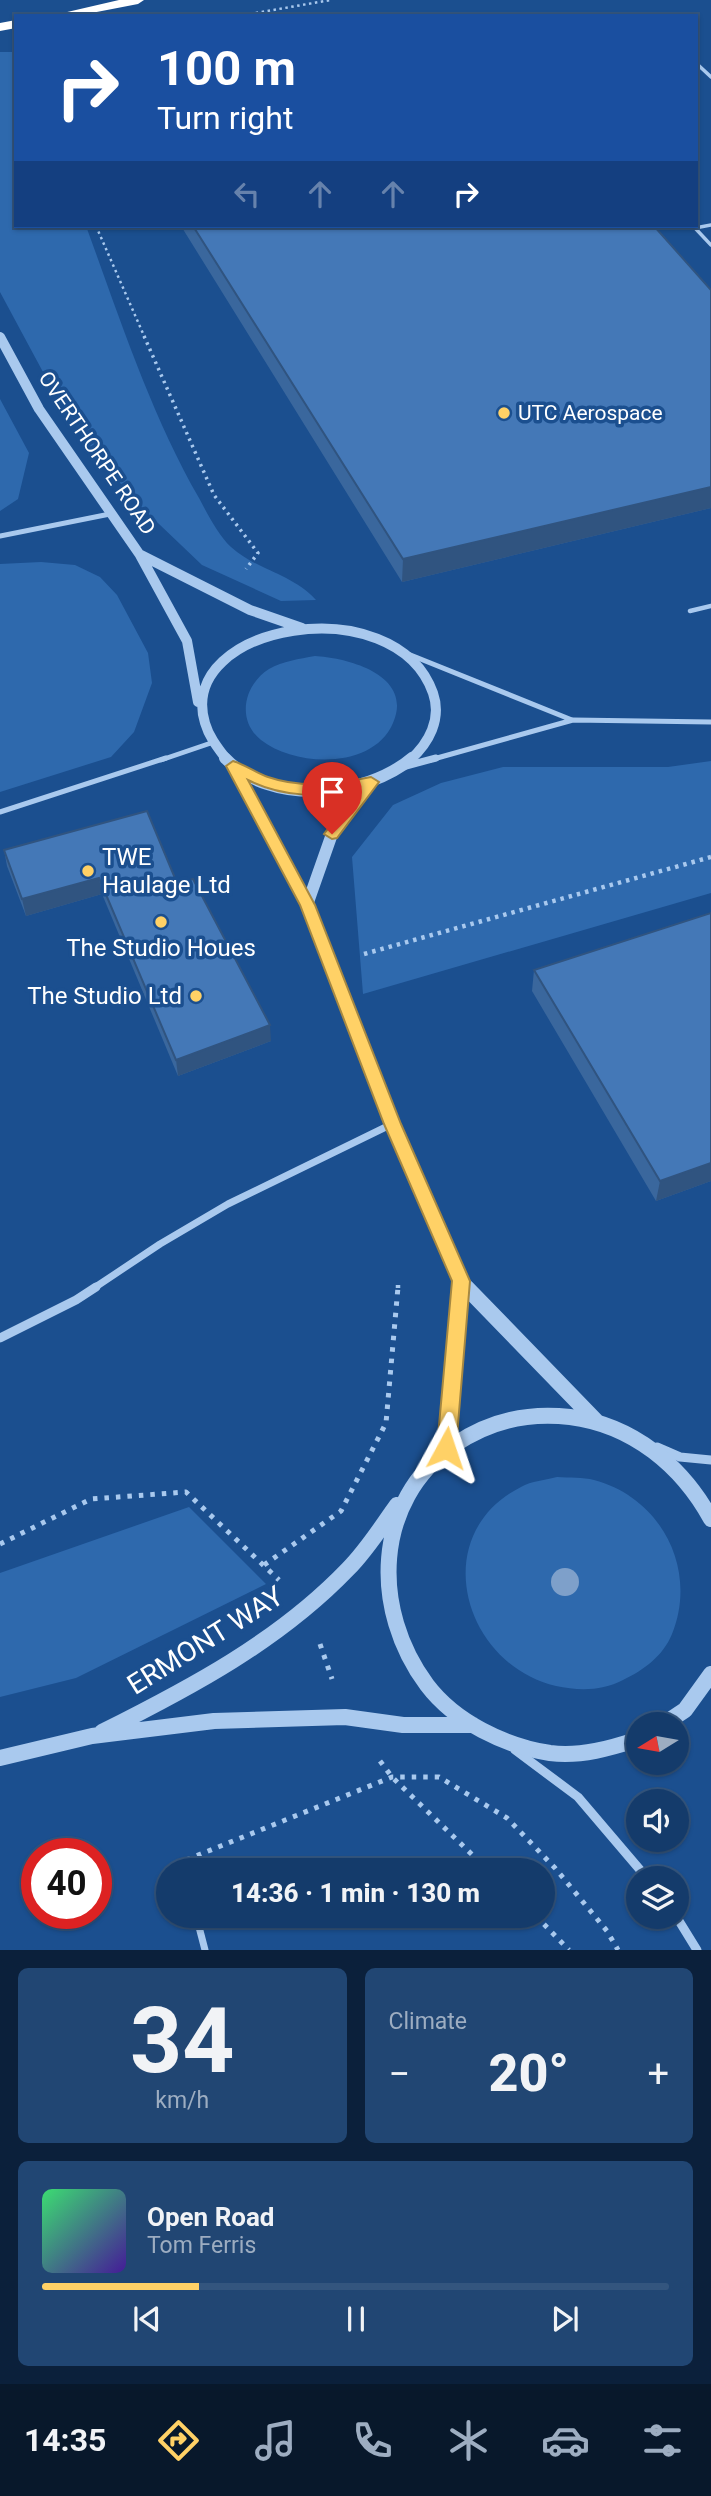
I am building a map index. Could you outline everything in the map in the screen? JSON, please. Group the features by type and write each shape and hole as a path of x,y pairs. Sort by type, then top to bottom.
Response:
{"highway":[{"path":"66,14 138,0"}],"street":[{"name":"OVERTHORPE ROAD","path":"0,337 39,409 140,555 187,641 202,721"},
{"path":"0,536 110,514"},
{"name":"OVERTHORPE ROAD","path":"140,555 250,610 304,628"},
{"path":"573,720 406,653 376,637 341,629 304,628 269,636 248,645 215,670 202,694 202,721 211,743 233,766 307,905 392,1124 461,1281 598,1422"},
{"path":"401,767 423,747 436,722 436,697 426,673 406,653"},
{"path":"233,766 263,781 298,790 336,789 371,782 401,767 573,720 711,722"},
{"path":"307,905 332,834 371,782"},
{"path":"0,1338 76,1300 160,1244 228,1204 392,1124"},
{"path":"446,1448 461,1281"},
{"path":"637,1866 578,1797 503,1741 473,1725 428,1685 398,1635 386,1580 392,1527 416,1480 446,1448 480,1429 517,1417 557,1415 598,1422 680,1457 711,1460"},
{"path":"621,1430 665,1458 700,1497 711,1519"},
{"name":"ERMONT WAY","path":"92,1736 174,1697 243,1654 307,1607 349,1568 416,1480"},
{"path":"682,1712 711,1674"},
{"name":"ERMONT WAY","path":"0,1758 92,1736 214,1721 345,1717 402,1725 473,1725"},
{"path":"503,1741 552,1753 600,1752 626,1743"},
{"path":"684,1929 697,1950"}],"lane":[{"path":"698,65 711,77"},
{"path":"695,228 711,245"},
{"path":"690,611 711,606"},
{"path":"0,812 211,743"},
{"path":"199,1928 205,1950"}],"path":[{"path":"250,14 331,0"},
{"path":"97,228 214,495 258,553 225,597"},
{"path":"330,964 711,857"},
{"path":"264,1565 341,1511 386,1423 398,1286"},
{"path":"0,1544 91,1499 186,1492 307,1607 345,1717 392,1777 476,1858"},
{"path":"191,1858 392,1777 439,1777 507,1818 555,1868 607,1931 618,1950"},
{"path":"548,1928 569,1950"}],"shaded area":[{"path":"0,52 14,52 14,228 87,228 151,399 213,524 226,542 241,555 296,584 316,600 281,601 202,565 137,503 88,445 43,372 0,292"},
{"path":"0,399 29,453 18,499 0,511"},
{"path":"41,562 75,565 100,577 117,595 148,653 152,683 134,732 111,757 0,792 0,564"},
{"path":"315,656 360,665 386,681 394,693 397,706 393,723 383,738 369,749 351,756 312,759 276,749 253,732 248,723 246,703 260,676 274,666"},
{"path":"711,761 711,893 363,994 352,857 393,805 441,783 503,767 668,767"},
{"path":"557,1477 594,1480 618,1489 639,1503 655,1520 668,1540 677,1562 679,1610 668,1642 658,1656 645,1667 607,1686 590,1689 565,1688 524,1673 498,1652 479,1626 468,1596 466,1565 474,1535 492,1508 525,1485"},
{"path":"189,1507 266,1584 76,1678 0,1697 0,1573"}],"building":[{"name":"UTC Aerospace","path":"194,228 656,228 711,290 711,487 403,559"},
{"path":"147,811 177,883 193,879 270,1025 176,1060 99,878 22,899 4,850"},
{"path":"711,913 711,1163 660,1181 534,970"}],"place":[{"name":"UTC Aerospace","path":"504,413"},
{"name":"TWE Haulage Ltd","path":"88,871"},
{"name":"The Studio Houes","path":"161,922"},
{"name":"The Studio Ltd","path":"196,996"}],"route":[{"path":"332,834 371,782 336,789 298,790 263,781 233,766 307,905 392,1124 461,1281 446,1448"}]}
